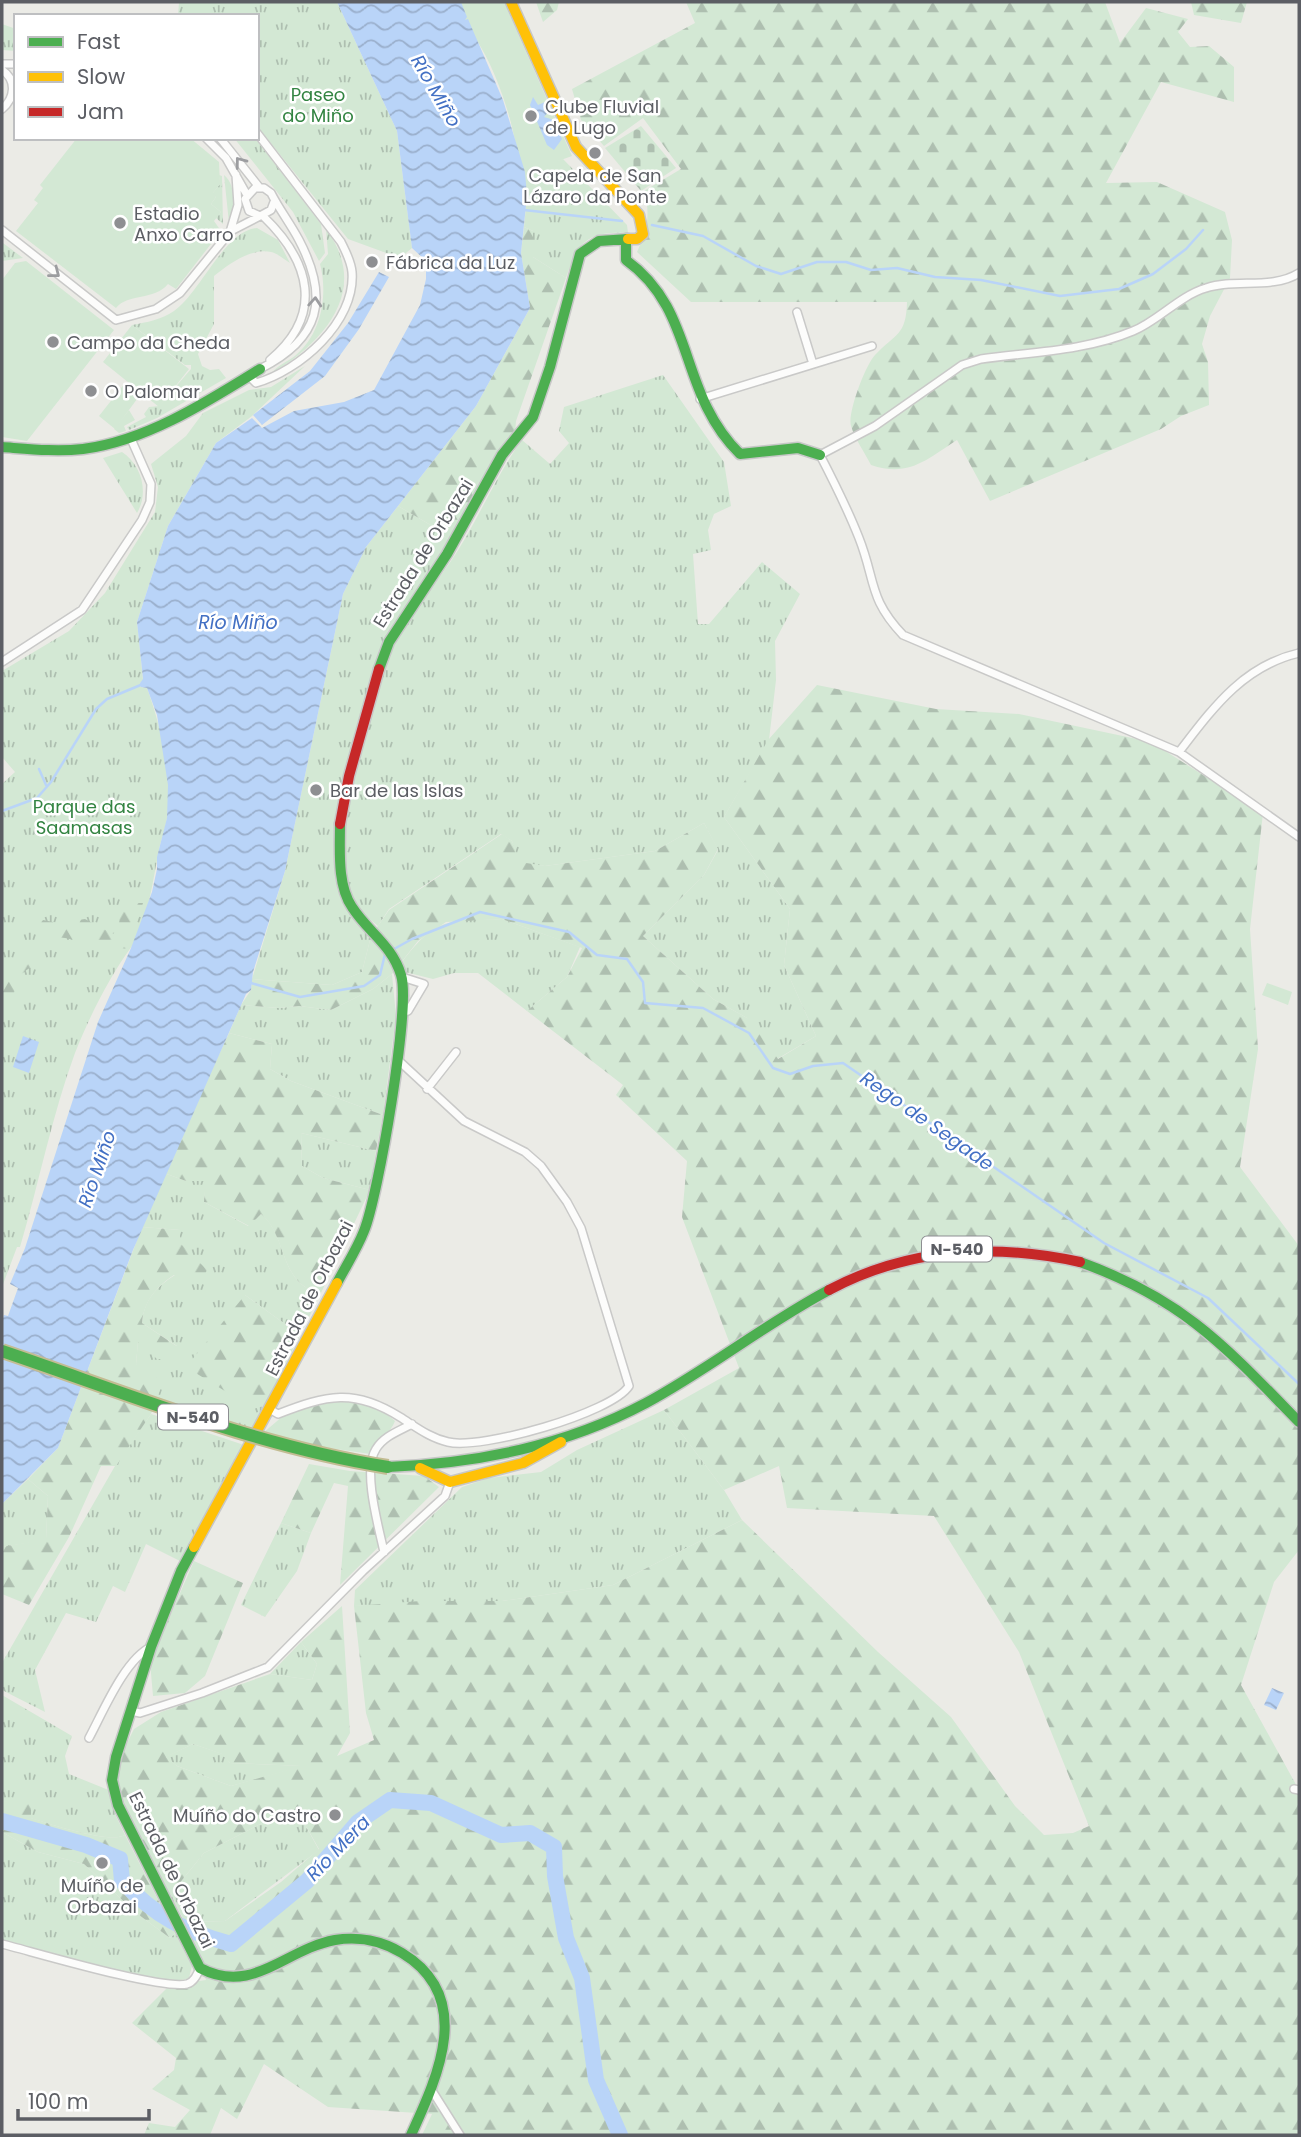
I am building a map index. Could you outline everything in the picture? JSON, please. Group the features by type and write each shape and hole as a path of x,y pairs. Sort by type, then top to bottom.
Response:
{"main road":[{"path":"511,2 576,147 641,218 643,234 637,239 626,239 626,260 654,280 672,310 700,399 729,444 740,454 798,448 820,455"},
{"name":"Estrada de Orbazai","path":"411,2135 445,2048 446,2016 436,1986 416,1961 392,1945 356,1939 324,1942 276,1965 236,1978 215,1976 200,1968 168,1910 118,1805 112,1780 116,1757 151,1647 181,1571 271,1410 364,1231 377,1185 403,1012 400,971 375,930 352,908 345,893 340,875 340,824 361,730 389,642 458,535 502,455 533,417 550,367 580,254 586,247 604,238 626,239"},
{"path":"2,447 67,451 131,439 148,433 254,372"},
{"name":"N-540","path":"2,1351 228,1429 326,1457 388,1467 491,1459 564,1440 647,1402 836,1287 877,1268 957,1249 993,1249 1038,1252 1075,1260 1118,1275 1158,1295 1200,1324 1299,1422"},
{"path":"416,1466 450,1482 533,1459 551,1451 564,1440"}],"street":[{"path":"2,67 12,81 13,100 2,109"},
{"path":"254,372 256,383 275,377 307,356 342,312 352,280 349,258 341,242 259,136"},
{"path":"208,140 226,158 247,195"},
{"path":"222,140 259,187 268,190 310,263 316,304 303,340 282,358 254,372"},
{"path":"230,232 238,205 236,175"},
{"path":"254,372 298,331 305,299 300,268 290,245 262,216 249,211 245,203 247,195 259,187"},
{"path":"2,230 116,320 143,314 172,301 230,232 271,211 274,202"},
{"path":"1299,273 1283,280 1228,282 1203,288 1136,330 1108,341 981,359 962,365 875,426 820,455 860,540 874,593 884,615 903,635 1179,752 1299,836"},
{"path":"797,312 813,363"},
{"path":"700,399 872,346"},
{"path":"2,662 82,610 142,520 150,502 150,484 131,439"},
{"path":"1179,752 1225,693 1257,668 1299,653"},
{"path":"400,971 424,984 408,1011 403,1012"},
{"path":"427,1090 456,1052"},
{"path":"271,1410 278,1414 326,1397 348,1396 371,1401 432,1437 450,1443 486,1442 597,1408 623,1395 629,1386 628,1374 611,1331 581,1228 567,1202 541,1166 525,1152 464,1121 427,1090 397,1059"},
{"path":"597,1408 602,1424"},
{"path":"384,1552 370,1480 374,1450 387,1436 412,1424"},
{"path":"486,1442 491,1459"},
{"path":"131,1711 140,1713 202,1693 268,1667 384,1552 445,1496 450,1482"},
{"path":"89,1738 128,1669 141,1652 151,1647"},
{"path":"2,1944 153,1981 187,1984 194,1980 200,1968"},
{"path":"431,2089 460,2135"}],"green space":[{"name":"Paseo do Miño","path":"179,2 337,2 397,131 412,248 400,258 348,239 259,128 259,14 178,14"},
{"name":"Clube Fluvial de Lugo","path":"446,2 504,2 572,156 547,165 560,204 527,196 517,144 502,92 479,44"},
{"path":"485,2 547,164 563,159 627,225 628,233 603,234 586,241 575,255 566,278 533,257 533,231 524,227 527,196"},
{"path":"536,2 559,2 557,10 543,22"},
{"path":"686,2 1105,2 1120,43 1146,8 1188,19 1178,32 1190,47 1209,46 1234,67 1234,102 1161,82 1106,183 1157,182 1225,212 1232,240 1230,278 1210,316 1202,344 1208,362 1209,405 1181,416 1161,429 990,501 957,440 927,460 907,468 871,465 851,426 852,411 871,360 902,328 907,302 691,302 637,252 647,222 644,191 681,169 643,118 604,146 581,120 572,89 695,23"},
{"path":"1191,2 1247,2 1241,23 1194,15"},
{"path":"2,24 14,28 14,51 2,50"},
{"path":"641,126 676,168 641,191 605,148"},
{"name":"Estadio Anxo Carro","path":"75,140 192,140 219,162 220,184 213,193 216,197 211,204 221,212 214,221 221,231 176,289 168,284 156,293 127,300 116,308 16,231 38,203 34,200 43,188 40,185"},
{"path":"236,140 257,140 321,224 325,253 319,261 293,212"},
{"path":"219,175 222,176 223,224 216,218 221,212 211,204 216,197 212,194 220,184"},
{"path":"224,175 231,184 234,198 229,223"},
{"path":"524,227 533,231 533,257 566,278 516,421 515,434 506,441 451,542 434,527 398,506 476,406 530,308 521,253"},
{"path":"257,228 278,240 290,263 273,253 255,252 233,262 214,276 214,324 198,354 202,366 210,370 219,369 226,378 157,418 129,430 127,427 146,417 144,414 149,407 159,406 191,369 191,365 185,365 132,325 159,319 174,311 234,239 245,231"},
{"path":"326,229 339,251 344,272 343,293 336,312 309,346 271,374 305,346 317,324 323,300 320,264 328,254"},
{"path":"3,243 23,258 2,261"},
{"name":"Campo da Cheda","path":"26,261 114,330 27,441 2,437 2,280 15,263"},
{"path":"132,325 189,369 159,407 103,362"},
{"name":"Parque das Saamasas","path":"305,366 252,416 216,443 168,526 137,622 143,680 140,683 141,687 147,688 161,735 168,785 166,823 149,902 137,937 101,996 75,1053 59,1100 20,1247 17,1247 2,1287 2,784 15,772 2,757 2,671 69,631 105,593 155,512 158,487 151,464 186,436 203,413 249,390 271,387"},
{"path":"663,375 724,462 731,506 714,514 708,530 711,550 693,554 698,624 709,624 762,562 800,594 775,641 776,680 769,740 724,817 790,909 784,965 816,1036 777,1059 747,1018 713,999 643,936 704,875 718,850 704,823 655,851 545,866 519,863 512,841 501,834 389,909 378,926 354,903 345,885 345,832 357,760 377,688 397,638 458,550 522,440 550,464 569,443 559,431 564,407"},
{"path":"125,383 140,395 115,429 99,416"},
{"path":"129,410 135,420 124,426 126,431 119,433 114,429"},
{"path":"122,452 134,464 142,480 143,497 137,513 103,458"},
{"path":"398,506 434,527 451,542 384,645 365,696 347,769 340,807 335,872 339,894 345,906 371,936 362,972 332,985 252,979 285,871 343,594 366,547"},
{"path":"817,685 936,709 1019,714 1151,742 1263,813 1250,929 1258,1049 1240,1167 1299,1246 1299,1550 1274,1582 1241,1685 1299,1790 1299,2135 422,2135 432,2114 328,2107 264,2064 237,2119 221,2108 210,2135 144,2135 149,2123 175,2127 190,2110 152,2089 174,2070 176,2058 132,2023 170,1985 206,1980 185,1922 225,1921 281,1882 319,1849 303,1821 266,1821 204,1853 170,1895 126,1814 117,1778 122,1753 134,1729 161,1712 270,1674 312,1680 317,1664 301,1642 342,1606 350,1733 337,1756 374,1740 366,1713 354,1606 420,1601 502,1601 613,1585 742,1520 878,1652 951,1717 1015,1806 1044,1835 1073,1833 1089,1826 1019,1652 934,1516 787,1508 779,1466 724,1490 664,1410 739,1368 682,1217 687,1161 616,1095 623,1085 527,1011 567,977 582,948 502,919 446,922 418,941 392,974 373,989 331,1010 299,1006 279,1008 241,1005 251,990 252,979 332,985 362,972 371,936 389,910 502,834 512,841 520,862 545,866 655,851 704,823 718,849 704,875 643,936 713,999 749,1019 778,1059 816,1036 784,965 790,909 724,817 768,740","holes":["193,1744 222,1754 230,1763 301,1766 231,1786 177,1766 166,1757"]},
{"path":"143,903 128,949 99,950 66,938 44,942 39,958 19,976 12,1000 2,1010 2,973 19,953 36,948 37,926 43,920 58,923 85,919 113,934 119,927 120,906"},
{"path":"502,919 580,947 567,977 527,1011 478,973 454,973 433,979 405,972 402,962 425,936 435,929 456,921"},
{"path":"392,974 396,1016 383,1115 291,1081 270,1069 272,1044 229,1033 241,1005 279,1008 299,1006 331,1010 373,989"},
{"path":"1267,983 1292,992 1288,1005 1262,995"},
{"path":"229,1033 272,1044 270,1069 291,1081 383,1115 376,1151 301,1133 302,1166 323,1178 370,1190 320,1295 304,1287 294,1276 273,1229 261,1214 249,1226 204,1202 205,1181 186,1181 164,1173"},
{"path":"301,1133 376,1151 370,1190 323,1178 302,1166"},
{"path":"164,1173 186,1181 206,1181 204,1202 248,1226 261,1214 273,1229 294,1276 302,1285 320,1295 300,1335 245,1295 254,1408 263,1406 251,1430 157,1399 136,1364 138,1341 177,1346 142,1323 145,1307 152,1295 175,1275 180,1230 142,1227"},
{"path":"142,1227 180,1230 180,1243 207,1270 200,1285 174,1275 156,1290 148,1301 142,1323 178,1347 175,1359 157,1359 138,1342 136,1364 163,1382 151,1414 116,1466 101,1466 69,1537 29,1605 2,1594 2,1547 46,1539 48,1496 28,1479 58,1448"},
{"path":"245,1295 300,1335 265,1405 254,1409 186,1367"},
{"path":"330,1400 373,1407 395,1421 370,1454 302,1444 263,1433 283,1416"},
{"path":"664,1410 724,1490 742,1520 613,1585 502,1601 354,1606 355,1590 462,1487 489,1478 541,1472 577,1450"},
{"path":"151,1414 244,1445 182,1562 146,1544 125,1592 113,1586 96,1622 66,1613 35,1670 45,1712 2,1690 2,1663 115,1466"},
{"path":"309,1464 350,1471 424,1476 439,1487 340,1585 348,1486 334,1483 311,1533 281,1523"},
{"path":"28,1479 48,1496 46,1540 2,1547 2,1504"},
{"path":"281,1523 311,1533 297,1571 265,1617 241,1605"},
{"path":"194,1561 243,1583 205,1676 185,1693 153,1696 150,1662"},
{"path":"301,1642 317,1664 312,1680 270,1674"},
{"path":"2,1695 72,1736 65,1756 69,1774 111,1791 115,1814 125,1835 107,1837 65,1828 30,1818 31,1801 2,1802"},
{"path":"193,1744 223,1754 230,1763 304,1766 231,1786 177,1766 165,1757"},
{"path":"27,1798 31,1801 31,1818 94,1835 125,1835 175,1933 170,1938 135,1912 84,1864 38,1852 2,1832 2,1802"},
{"path":"266,1821 303,1821 319,1850 225,1921 185,1922 170,1895 204,1853"},
{"path":"2,1832 38,1852 84,1864 135,1912 170,1938 175,1933 192,1966 189,1978 176,1980 128,1974 2,1940"}],"water":[{"name":"Río Miño","path":"337,2 461,2 467,17 465,20 468,19 503,100 525,172 527,196 521,253 530,308 476,406 366,547 343,594 285,871 253,972 251,990 246,994 133,1250 58,1448 2,1504 2,1321 4,1315 8,1316 18,1288 10,1284 25,1248 98,1022 152,892 167,818 168,785 157,715 147,688 141,687 140,683 143,679 137,622 168,526 216,443 252,418 262,428 294,411 344,402 374,390 420,305 426,279 426,261 412,248 397,131"},
{"path":"533,97 538,105 545,102 549,111 544,117 554,120 562,139 554,150 547,145 530,105"},
{"path":"379,272 389,277 359,329 325,376 262,425 253,415 310,371 348,323"},
{"path":"23,1036 39,1042 29,1073 13,1067"},
{"path":"1272,1688 1284,1693 1276,1710 1264,1705"}],"waterway":[{"path":"524,210 622,221"},
{"path":"652,225 703,236 756,266 781,274 817,262 846,262 871,270 897,268 935,277 981,280 1060,296 1119,289 1153,274 1186,249 1203,230"},
{"path":"2,811 37,798 51,782 96,709 107,699 143,684"},
{"path":"39,769 46,785"},
{"name":"Rego de Segade","path":"251,983 300,997 364,986 380,975 385,954 412,939 480,912 569,932 597,955 627,959 643,982 645,1003 703,1008 749,1033 773,1068 790,1074 813,1066 843,1063 1104,1243 1208,1298 1299,1384"},
{"name":"Río Mera","path":"2,1821 86,1845 120,1859 122,1881 147,1904 185,1928 231,1944 307,1881 358,1822 390,1800 431,1803 501,1835 530,1833 554,1847 555,1876 566,1938 582,1978 596,2080 620,2135"}],"traffic: fast":[{"path":"626,239 626,260 649,280 665,303 677,327 706,405 720,430 740,454 798,448 820,455"},
{"path":"379,669 389,642 447,554 502,455 533,417 550,367 580,254 599,241 628,239"},
{"path":"2,447 73,450 107,445 153,429 260,369"},
{"path":"337,1283 355,1251 370,1212 391,1102 403,994 401,975 392,955 358,916 347,898 340,867 340,824"},
{"path":"1080,1262 1147,1292 1200,1327 1248,1370 1299,1422"},
{"path":"388,1467 455,1461 521,1450 584,1431 669,1390 829,1290"},
{"path":"2,1351 241,1432 338,1458 388,1467"},
{"path":"194,1547 181,1571 151,1647 116,1757 112,1780 118,1805 200,1968 219,1975 236,1977 253,1974 317,1945 352,1939 370,1940 394,1949 424,1971 438,1992 444,2014 444,2038 431,2088 411,2135"}],"traffic: slow":[{"path":"511,2 576,147 639,215 643,234 637,239 628,239"},
{"path":"194,1547 337,1283"},
{"path":"420,1468 450,1482 523,1463 561,1442"}],"traffic: jam":[{"path":"340,824 349,776 379,669"},
{"path":"829,1290 889,1265 951,1253 1015,1252 1080,1262"}],"place":[{"name":"Clube Fluvial de Lugo","path":"531,116"},
{"name":"Capela de San Lázaro da Ponte","path":"595,153"},
{"name":"Estadio Anxo Carro","path":"120,223"},
{"name":"Fábrica da Luz","path":"372,262"},
{"name":"Campo da Cheda","path":"53,342"},
{"name":"O Palomar","path":"91,391"},
{"name":"Bar de las Islas","path":"316,790"},
{"name":"Muíño do Castro","path":"335,1815"},
{"name":"Muíño de Orbazai","path":"102,1863"}]}
